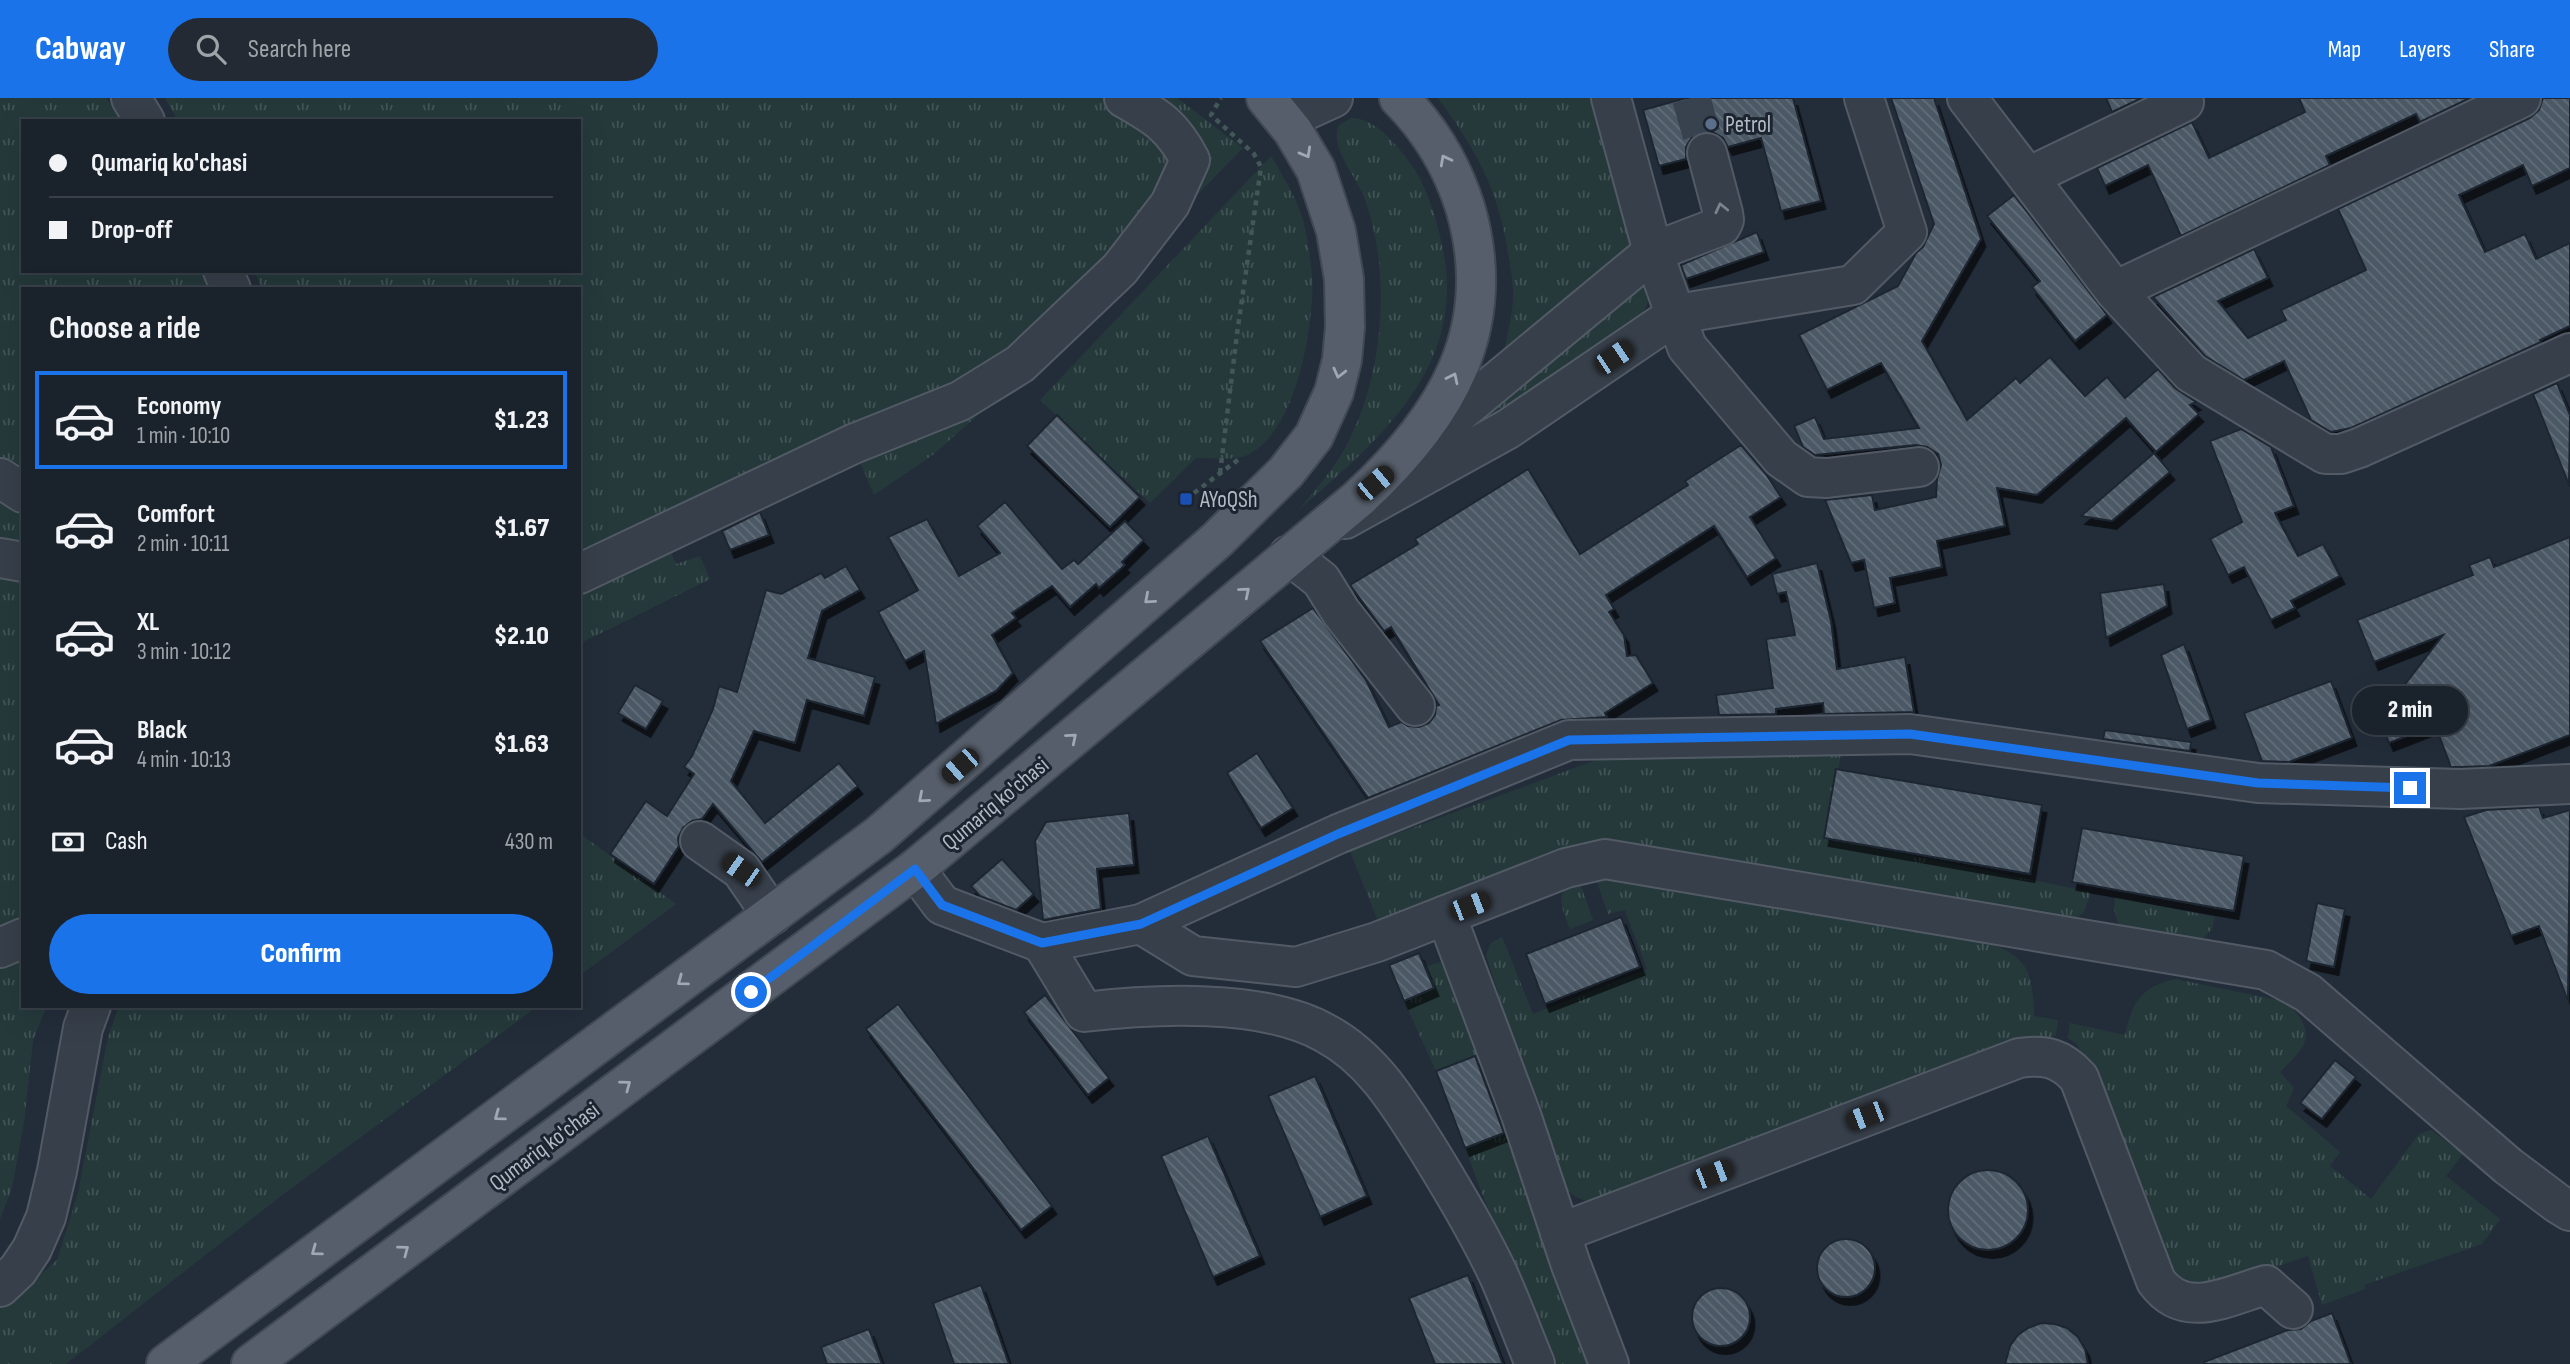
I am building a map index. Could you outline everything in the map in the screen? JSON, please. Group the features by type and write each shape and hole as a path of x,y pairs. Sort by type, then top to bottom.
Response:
{"main road":[{"name":"Qumariq ko'chasi","path":"251,1364 915,869 1375,483 1413,441 1444,396 1464,355 1476,311 1474,243 1462,199 1445,159 1422,122 1399,98"},
{"path":"166,1364 182,1349 879,835 1217,540 1276,484 1305,449 1328,407 1340,368 1345,327 1344,279 1338,239 1322,185 1308,156 1275,109"},
{"path":"737,940 768,978"}],"street":[{"path":"131,98 144,119"},
{"path":"149,98 162,119"},
{"path":"581,574 853,444 960,401 1020,364 1119,269 1170,204 1190,160 1178,137 1156,116 1124,98"},
{"path":"1275,109 1333,98"},
{"path":"1611,98 1653,252 1677,314 1686,346 1781,458 1808,477 1827,478 1919,467"},
{"path":"1415,706 1341,612 1297,548 1508,429 1677,314 1853,285 1907,232 1864,98"},
{"path":"1967,98 2115,291 2191,373 2325,454 2342,454 2359,448 2570,354"},
{"path":"2115,291 2521,98"},
{"path":"2028,177 2184,103"},
{"path":"1375,483 1653,252 1721,226 1723,213 1707,153"},
{"path":"0,478 21,492"},
{"path":"0,558 21,562"},
{"path":"915,869 942,905 1042,943 1141,924 1338,834 1569,740 1910,734 2258,783 2460,789 2570,784"},
{"path":"700,841 741,870 772,915"},
{"path":"1141,924 1193,956 1296,967 1377,942 1566,868 1605,859 2266,970 2308,993 2508,1167 2570,1211"},
{"path":"1446,915 1521,1115 1560,1233 1609,1364"},
{"path":"0,948 21,939"},
{"path":"1042,943 1084,1012 1169,1006 1235,1009 1290,1018 1324,1032 1354,1052 1379,1076 1446,1179 1498,1275 1535,1364"},
{"path":"0,1266 14,1246 32,1204 65,1026 72,1008"},
{"path":"0,1287 26,1258 46,1217 83,1028 90,1008"},
{"path":"1560,1233 2019,1058 2037,1055 2055,1058 2068,1066 2079,1078 2156,1281 2165,1293 2188,1304 2201,1303 2266,1285 2293,1309"}],"path":[{"path":"1220,473 1261,167 1254,154 1210,115 1221,98"},
{"path":"1186,499 1239,459"}],"green space":[{"path":"0,98 106,98 121,119 21,119 21,273 202,273 208,287 21,287 21,1008 46,1008 33,1040 24,1122 12,1188 0,1219"},
{"path":"165,98 1177,98 1243,148 1183,209 1127,282 934,454 874,495 853,445 581,558 581,287 261,287 255,273 581,273 581,119 177,119"},
{"path":"1438,98 1596,98 1630,231 1631,256 1500,364 1510,325 1513,295 1504,230 1484,171 1464,135"},
{"path":"1351,118 1370,123 1388,136 1410,162 1424,188 1442,245 1447,288 1442,327 1430,363 1411,396 1387,427 1299,510 1344,450 1357,422 1368,392 1380,326 1379,260 1373,229 1365,199 1338,145 1338,126"},
{"path":"1271,156 1302,215 1312,271 1307,340 1287,410 1262,445 1240,457 1196,458 1150,503 1040,400"},
{"path":"1644,286 1648,302 1638,323 1454,446 1465,430"},
{"path":"666,541 676,564 700,556 710,579 581,643 581,581"},
{"path":"1843,744 1825,838 2091,892 2084,912 2068,924 1657,853 1380,926 1350,851 1615,753"},
{"path":"581,834 676,904 581,975"},
{"path":"1602,876 1978,938 2016,957 2023,965 2031,985 2034,1016 2058,1020 2056,1035 1594,1203 1583,1200 1570,1193 1559,1181 1486,955 1491,943 1502,937 1533,1014 1647,969 1625,910 1608,914 1597,882"},
{"path":"1578,878 1593,920 1570,929 1561,900 1565,889"},
{"path":"2115,897 2215,917 2212,929 2196,946 2122,933 2114,911"},
{"path":"1444,961 1478,1054 1436,1071 1404,1001 1434,988 1425,967"},
{"path":"2175,979 2283,1001 2293,1009 2302,1020 2306,1033 2303,1046 2280,1072 2294,1088 2286,1106 2340,1152 2330,1166 2371,1199 2419,1134 2431,1130 2463,1154 2446,1176 2500,1219 2482,1244 2364,1285 2365,1289 2322,1305 2308,1256 2220,1286 2203,1289 2175,1277 2083,1057 2077,1044 2068,1038 2070,1023 2125,1035 2131,1013 2140,998 2154,986"},
{"path":"118,1008 535,1008 281,1196 66,1364 0,1364 0,1307 57,1260 78,1193 108,1037"},
{"path":"1508,1132 1597,1364 1547,1364 1465,1148"}],"building":[{"path":"1686,98 1793,98 1821,201 1781,211 1761,138 1728,147 1723,138 1713,132 1701,132 1692,137 1686,147 1686,159 1659,166 1643,110"},
{"path":"1891,98 1934,98 1981,239 1922,341 1967,420 2016,378 2020,383 2050,357 2085,396 2107,377 2125,398 2158,369 2175,388 2196,402 2190,405 2199,414 2156,452 2126,418 2037,495 1997,488 2005,526 1937,541 1942,567 1890,578 1895,603 1874,608 1864,560 1851,563 1825,500 1872,495 1875,510 1936,497 1941,465 1938,454 1927,447 1916,445 1815,455 1803,447 1794,426 1815,417 1824,439 1919,428 1881,363 1827,390 1799,335 1898,286 1934,224"},
{"path":"2106,98 2142,98 2112,112"},
{"path":"2299,98 2470,98 2420,122 2416,114 2326,156 2330,165 2181,236 2148,165 2105,186 2097,168 2192,122 2209,158 2305,112"},
{"path":"2543,98 2570,98 2570,168 2532,186 2523,165 2459,195 2485,252 2525,234 2536,259 2570,243 2570,326 2540,340 2541,342 2351,428 2331,432 2311,420 2284,361 2244,380 2205,356 2153,297 2254,249 2268,278 2218,301 2248,338 2286,320 2281,310 2366,270 2338,209 2530,118 2539,110"},
{"path":"2014,195 2107,315 2075,341 2032,287 2040,281 1987,216"},
{"path":"1757,232 1764,252 1686,279 1681,265"},
{"path":"2557,383 2570,415 2569,485 2533,394"},
{"path":"1057,415 1140,497 1110,527 1027,446"},
{"path":"2241,429 2271,447 2294,506 2275,513 2298,556 2323,544 2340,576 2291,601 2295,608 2271,620 2244,567 2228,575 2210,539 2242,522 2210,441"},
{"path":"1741,445 1766,474 1781,497 1750,517 1776,558 1747,577 1714,526 1606,595 1614,609 1609,612 1624,635 1627,656 1636,655 1653,683 1605,713 1607,717 1561,720 1368,798 1260,641 1313,608 1366,680 1389,727 1401,722 1419,727 1429,723 1435,715 1436,706 1439,705 1391,627 1384,631 1350,585 1418,544 1415,539 1528,469 1580,554 1688,485 1685,481"},
{"path":"2154,453 2170,472 2112,521 2081,516"},
{"path":"1005,502 1062,569 1074,560 1078,564 1125,521 1144,540 1122,562 1125,565 1099,588 1096,584 1070,607 1052,586 1012,613 1016,618 992,635 1013,673 996,691 936,724 924,651 905,661 878,612 918,590 888,537 927,519 959,576 1000,553 977,526"},
{"path":"760,512 769,535 730,550 722,531"},
{"path":"2570,537 2570,735 2489,766 2451,767 2435,725 2389,743 2379,718 2443,635 2374,662 2357,620 2473,575 2469,565 2490,557 2494,567"},
{"path":"1817,563 1831,621 1837,669 1905,657 1914,712 1824,714 1823,703 1776,709 1776,714 1719,715 1716,695 1773,688 1766,639 1795,635 1786,592 1777,594 1772,574"},
{"path":"846,566 860,590 822,611 808,658 875,677 864,716 807,700 795,743 754,731 731,781 765,823 839,763 858,786 762,862 713,804 702,819 692,821 683,828 678,838 679,846 654,884 610,854 646,801 667,816 694,774 684,767 692,756 713,709 719,686 737,692 766,590 781,594 821,573 825,578"},
{"path":"2164,584 2167,606 2106,638 2100,593"},
{"path":"2184,644 2211,720 2187,729 2161,655"},
{"path":"2331,681 2352,738 2289,762 2262,761 2244,713"},
{"path":"635,685 663,701 646,729 618,713"},
{"path":"2105,730 2191,742 2190,751 2103,739"},
{"path":"1257,753 1293,808 1261,828 1227,773"},
{"path":"1836,769 2042,805 2030,874 1824,838"},
{"path":"2539,807 2543,818 2570,810 2568,1001 2539,926 2511,936 2464,817 2486,810"},
{"path":"1129,813 1134,865 1097,869 1101,909 1043,920 1035,841 1046,822"},
{"path":"2082,828 2244,856 2234,911 2072,882"},
{"path":"1002,859 1034,894 1016,910 980,896 971,886"},
{"path":"2317,903 2345,909 2334,967 2306,961"},
{"path":"1621,917 1640,967 1545,1004 1526,954"},
{"path":"1419,953 1434,988 1404,1001 1389,965"},
{"path":"1045,995 1109,1078 1088,1095 1024,1012"},
{"path":"898,1004 1052,1206 1021,1230 866,1029"},
{"path":"1475,1056 1504,1133 1465,1148 1436,1071"},
{"path":"2335,1060 2356,1077 2322,1119 2300,1103"},
{"path":"1315,1076 1367,1196 1320,1217 1268,1096"},
{"path":"1208,1136 1260,1256 1213,1277 1161,1156"},
{"path":"1980,1170 1996,1170 2017,1181 2028,1202 2028,1218 2017,1239 1996,1250 1980,1250 1966,1244 1954,1232 1948,1218 1948,1202 1954,1188 1966,1176"},
{"path":"1846,1239 1862,1244 1870,1252 1875,1268 1870,1284 1862,1292 1846,1297 1830,1292 1822,1284 1817,1268 1822,1252 1830,1244"},
{"path":"1468,1275 1503,1364 1435,1364 1409,1298"},
{"path":"981,1285 1009,1364 954,1364 933,1303"},
{"path":"1721,1288 1737,1293 1745,1301 1750,1317 1745,1333 1737,1341 1721,1346 1705,1341 1697,1333 1692,1317 1697,1301 1705,1293"},
{"path":"2332,1313 2351,1364 2204,1364 2288,1330 2301,1329 2311,1321"},
{"path":"2041,1323 2067,1328 2078,1337 2085,1349 2088,1364 2005,1364 2010,1346 2018,1335"},
{"path":"869,1329 882,1364 827,1364 821,1347"}],"tunnel":[{"path":"1691,98 1707,153"}],"place":[{"name":"Petrol","path":"1711,124"},
{"name":"AYoQSh","path":"1186,499"}],"route":[{"path":"751,992 915,869 942,905 1042,943 1141,924 1338,834 1569,740 1910,734 2258,783 2410,788"}]}
